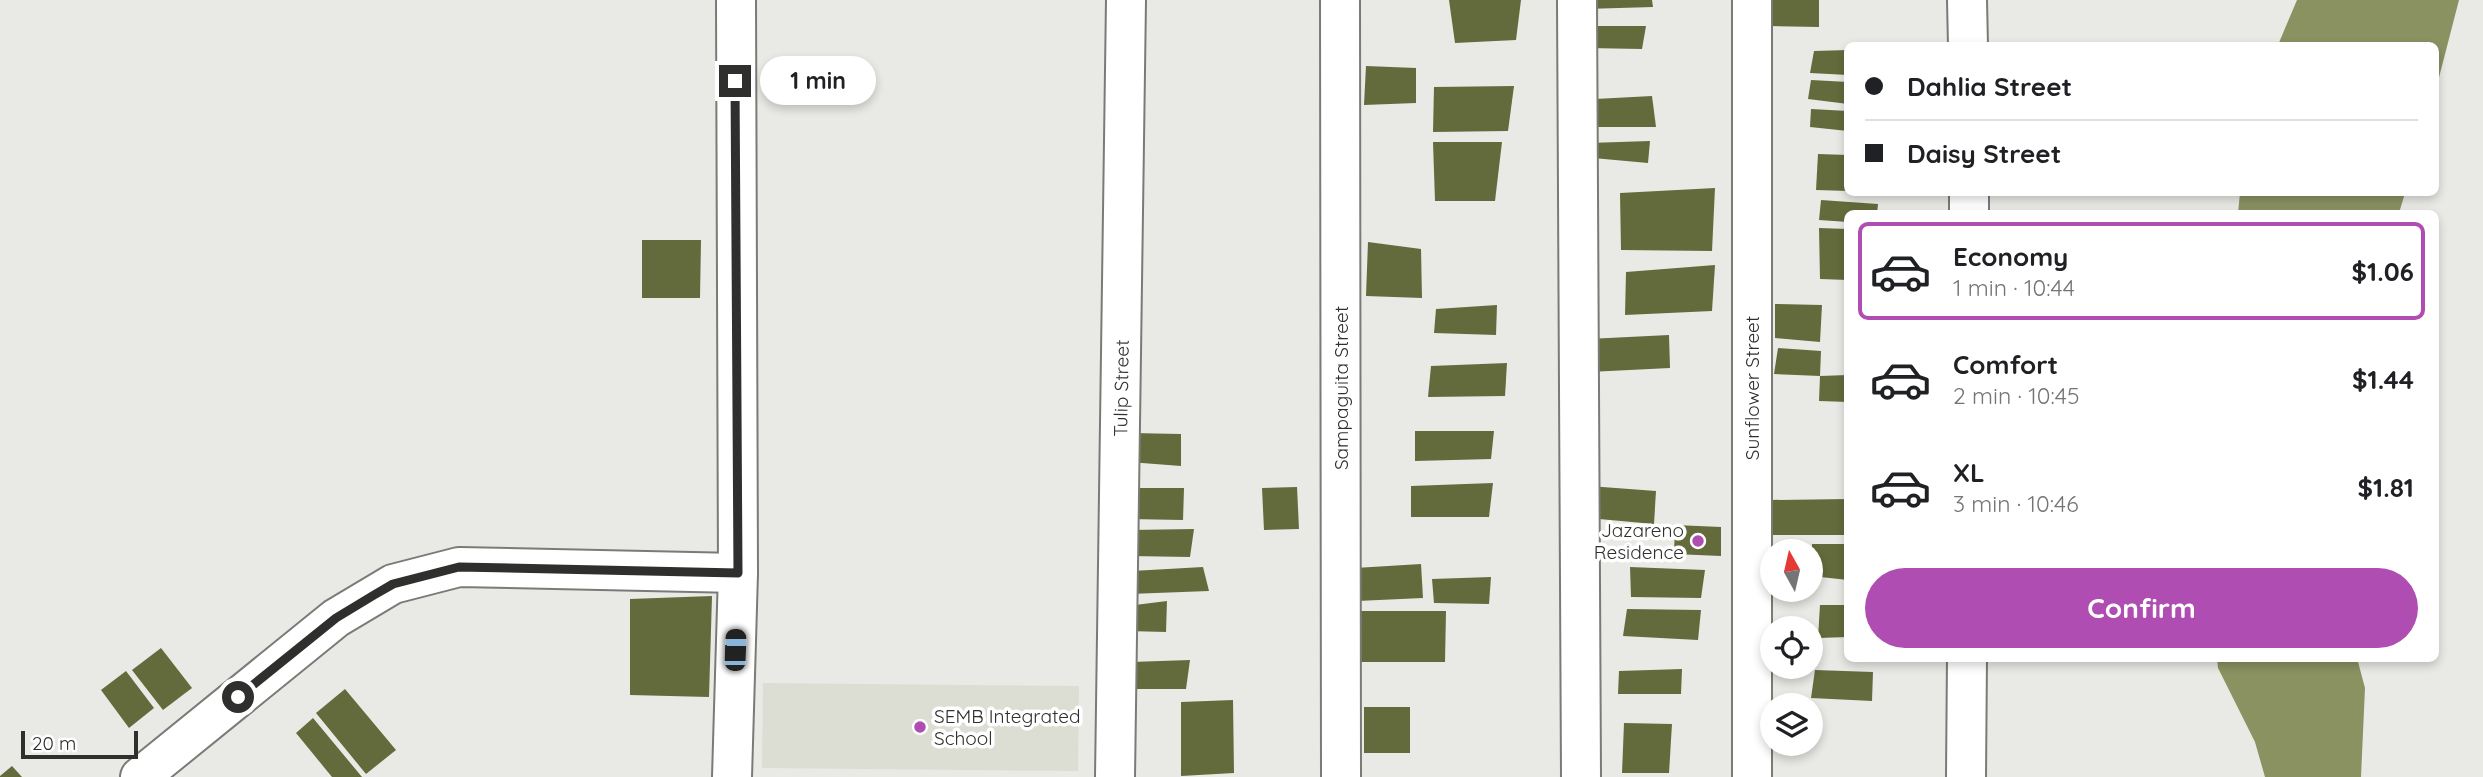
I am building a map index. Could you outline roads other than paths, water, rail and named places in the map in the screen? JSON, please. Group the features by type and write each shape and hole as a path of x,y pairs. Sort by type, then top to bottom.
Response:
{"street":[{"path":"732,777 738,573 736,0"},
{"name":"Tulip Street","path":"1115,777 1126,0"},
{"name":"Sampaguita Street","path":"1340,0 1341,777"},
{"path":"1577,0 1581,777"},
{"name":"Sunflower Street","path":"1752,0 1752,777"},
{"path":"1967,0 1968,42"},
{"path":"140,777 336,618 393,584 459,567 738,573"},
{"path":"1966,777 1967,662"}],"place":[{"name":"Jazareno Residence","path":"1698,541"},
{"name":"SEMB Integrated School","path":"920,727"}]}
